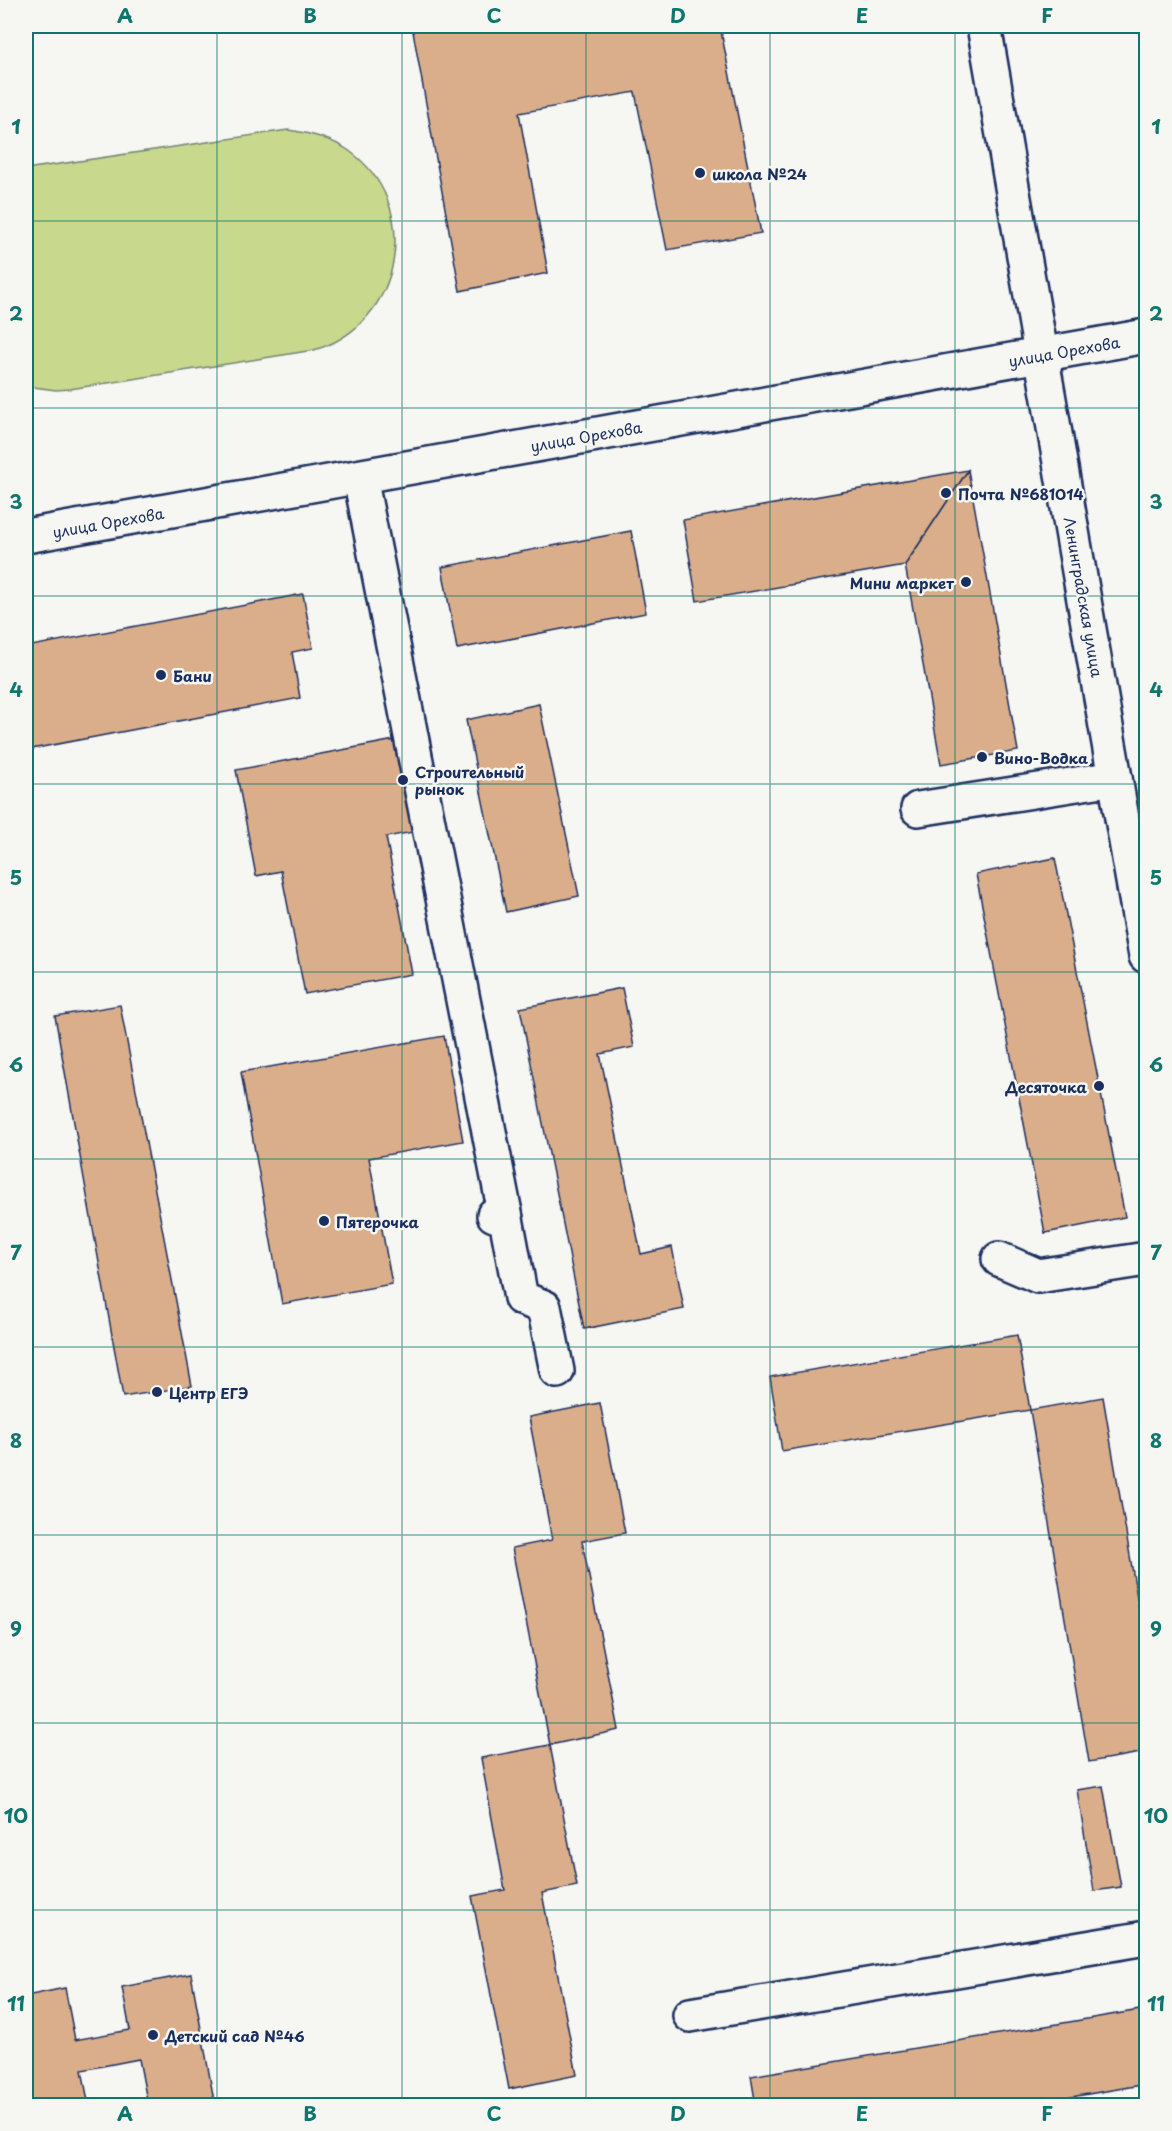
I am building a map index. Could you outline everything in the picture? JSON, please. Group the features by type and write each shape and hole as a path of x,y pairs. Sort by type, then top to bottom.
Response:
{"street":[{"name":"Ленинградская улица","path":"984,26 1146,956"},
{"name":"улица Орехова","path":"26,536 1146,336"},
{"path":"360,477 499,1214 521,1298 544,1307 557,1371"},
{"path":"918,809 1116,778"},
{"path":"999,1259 1038,1276 1146,1259"},
{"path":"690,2015 1146,1938"}],"green space":[{"path":"288,130 334,142 348,150 372,173 388,201 395,230 393,261 384,290 368,316 344,336 314,350 70,389 56,390 26,386 26,169"}],"building":[{"name":"школа №24","path":"412,26 720,26 761,233 667,250 635,92 519,113 548,273 460,291"},
{"path":"968,470 1018,751 941,764 905,565"},
{"path":"968,470 905,565 697,601 683,520"},
{"path":"631,531 646,613 457,649 442,567"},
{"name":"Бани","path":"303,594 313,648 292,652 300,698 26,750 26,647"},
{"path":"539,704 579,896 506,912 466,720"},
{"path":"395,740 413,832 386,837 412,974 305,994 281,871 256,876 236,770"},
{"path":"1055,858 1125,1217 1045,1233 976,874"},
{"path":"622,988 634,1047 600,1054 641,1254 672,1247 684,1309 584,1329 520,1008"},
{"path":"120,1005 192,1386 123,1397 55,1016"},
{"name":"Пятерочка","path":"444,1036 463,1141 369,1158 392,1284 282,1304 241,1072"},
{"path":"1017,1335 1030,1410 782,1451 770,1377"},
{"path":"1103,1397 1146,1650 1146,1752 1089,1762 1030,1410"},
{"path":"600,1403 625,1533 582,1541 619,1730 550,1745 512,1548 552,1540 529,1417"},
{"path":"550,1745 577,1886 542,1893 577,2075 509,2089 472,1896 505,1890 481,1758"},
{"path":"1103,1786 1121,1887 1094,1891 1077,1790"},
{"name":"Детский сад №46","path":"191,1974 215,2106 148,2106 139,2059 82,2070 89,2106 26,2106 26,1996 65,1988 75,2040 130,2030 122,1987"},
{"path":"1146,2009 1146,2084 1019,2106 756,2106 751,2076"}],"place":[{"name":"школа №24","path":"700,173"},
{"name":"Почта №681014","path":"946,493"},
{"name":"Мини маркет","path":"966,582"},
{"name":"Бани","path":"161,675"},
{"name":"Вино-Водка","path":"982,757"},
{"name":"Строительный рынок","path":"403,780"},
{"name":"Десяточка","path":"1099,1086"},
{"name":"Пятерочка","path":"324,1221"},
{"name":"Центр ЕГЭ","path":"157,1392"},
{"name":"Детский сад №46","path":"153,2035"}]}
